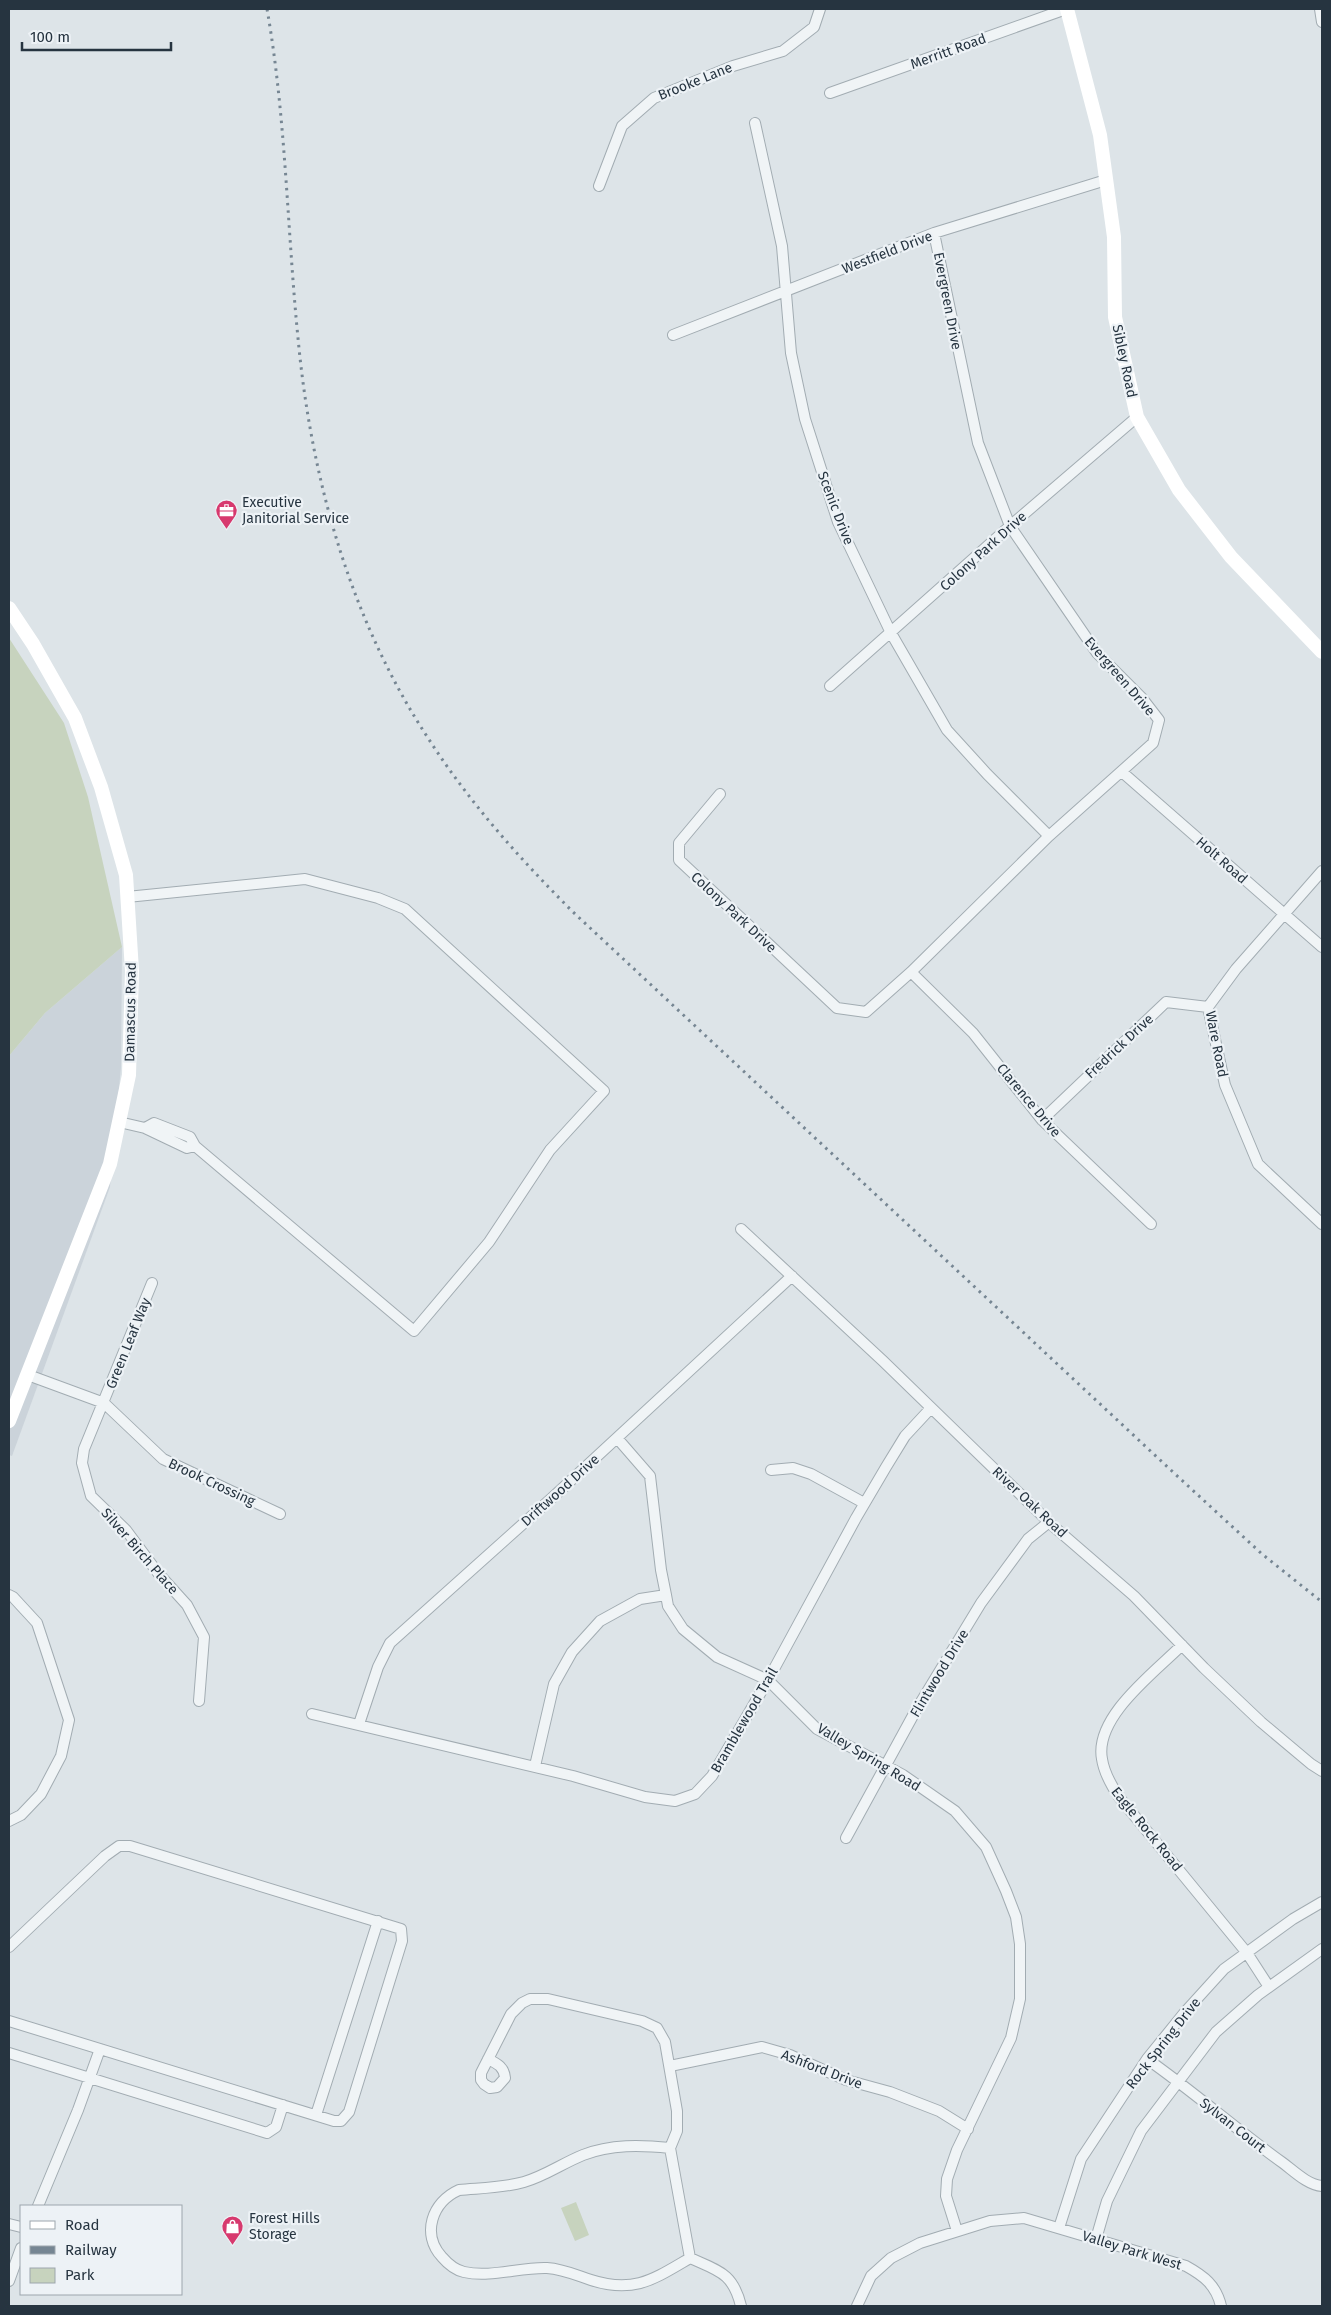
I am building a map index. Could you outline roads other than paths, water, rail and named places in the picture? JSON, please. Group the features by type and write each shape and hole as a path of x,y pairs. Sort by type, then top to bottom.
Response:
{"street":[{"name":"Brooke Lane","path":"599,186 622,126 654,98 734,66 783,51 814,27 820,9"},
{"name":"Merritt Road","path":"830,93 1066,9"},
{"name":"Sibley Road","path":"1066,9 1100,135 1114,237 1115,318 1137,417 1179,490 1231,557 1322,652"},
{"path":"1320,9 1322,22"},
{"name":"Scenic Drive","path":"755,123 782,246 791,353 805,419 838,522 891,633 947,730 987,774 1050,836"},
{"name":"Westfield Drive","path":"673,335 934,233 1106,180"},
{"name":"Evergreen Drive","path":"853,1012 866,1012 911,972 1050,836 1153,743 1159,720 1142,698 1097,653 1010,526 978,443 934,233"},
{"name":"Colony Park Drive","path":"830,686 1010,526 1137,417"},
{"name":"Damascus Road","path":"9,608 33,644 75,718 101,787 126,875 132,971 129,1075 110,1164 9,1421"},
{"name":"Holt Road","path":"1122,772 1322,947"},
{"name":"Colony Park Drive","path":"720,794 679,843 678,860 837,1008 853,1012"},
{"name":"Ware Road","path":"1322,871 1236,969 1208,1007 1225,1085 1258,1164 1322,1224"},
{"path":"119,1122 144,1128 187,1148 195,1146 414,1332 489,1242 550,1150 604,1091 405,909 378,898 305,879 127,897"},
{"name":"Clarence Drive","path":"911,972 973,1032 1042,1120 1151,1224"},
{"name":"Fredrick Drive","path":"1042,1120 1166,1002 1208,1007"},
{"name":"River Oak Road","path":"741,1229 1049,1522 1134,1596 1261,1722 1322,1772"},
{"name":"Driftwood Drive","path":"359,1724 378,1667 390,1643 617,1438 792,1276"},
{"name":"Green Leaf Way","path":"104,1403 152,1283"},
{"path":"28,1376 104,1403"},
{"name":"Brook Crossing","path":"104,1403 163,1459 280,1514"},
{"name":"Silver Birch Place","path":"104,1403 84,1448 82,1463 91,1496 126,1530 158,1573 187,1605 204,1636 199,1701"},
{"name":"Bramblewood Trail","path":"312,1714 535,1766 645,1797 675,1801 695,1794 712,1776 768,1680 864,1503 905,1436 931,1408"},
{"name":"Valley Spring Road","path":"617,1438 650,1476 661,1570 668,1606 683,1629 717,1657 768,1680 817,1729 903,1775 955,1811 986,1846 1016,1918 1020,1944 1020,1999 1011,2038 968,2129 947,2179 946,2196 957,2231"},
{"path":"771,1470 792,1468 811,1474 864,1503"},
{"name":"Flintwood Drive","path":"846,1838 921,1702 981,1604 1028,1539 1049,1522"},
{"path":"535,1766 554,1684 572,1652 600,1621 640,1599 666,1594"},
{"path":"9,1595 37,1623 69,1720 61,1756 41,1794 21,1815 9,1821"},
{"name":"Eagle Rock Road","path":"1182,1645 1112,1717 1102,1737 1101,1758 1108,1780 1119,1797 1247,1953 1269,1987"},
{"path":"9,1947 104,1856 119,1846 130,1846 402,1929 402,1941 358,2084 346,2118 341,2121 334,2122 9,2021"},
{"name":"Rock Spring Drive","path":"1059,2228 1081,2159 1147,2059 1185,2012 1224,1969 1293,1919 1322,1902"},
{"path":"316,2115 378,1921"},
{"path":"1096,2239 1107,2201 1141,2131 1216,2032 1269,1987 1322,1949"},
{"path":"488,2059 515,2008 522,2002 539,1998 650,2024 657,2028 662,2035 670,2066 678,2111 677,2131 670,2148 690,2258"},
{"name":"Ashford Drive","path":"670,2066 762,2047 790,2056 846,2080 890,2092 914,2101 939,2111 968,2129"},
{"path":"38,2205 78,2110 100,2049"},
{"path":"9,2053 268,2133 276,2127 283,2105"},
{"name":"Sylvan Court","path":"1147,2059 1179,2081 1303,2178 1316,2186 1322,2186"},
{"path":"670,2148 646,2146 599,2150 582,2155 546,2174 522,2183 459,2190 451,2193 437,2208 429,2228 430,2237 440,2256 449,2265 464,2272 484,2274 537,2268 558,2269 605,2284 622,2286 646,2283 690,2258"},
{"name":"Valley Park West","path":"957,2231 990,2221 1024,2218 1186,2266 1205,2277 1218,2293 1221,2306"},
{"path":"857,2306 871,2276 891,2258 920,2243 957,2231"},
{"path":"9,2281 20,2251"},
{"path":"690,2258 715,2269 729,2279 737,2291 741,2306"}],"railway":[{"path":"267,9 278,90 286,173 294,297 304,391 324,495 356,596 377,645 401,692 428,738 460,785 496,829 573,912 1174,1473 1262,1554 1322,1602"}],"place":[{"name":"Executive Janitorial Service","path":"226,529"},
{"name":"Forest Hills Storage","path":"233,2245"}]}
